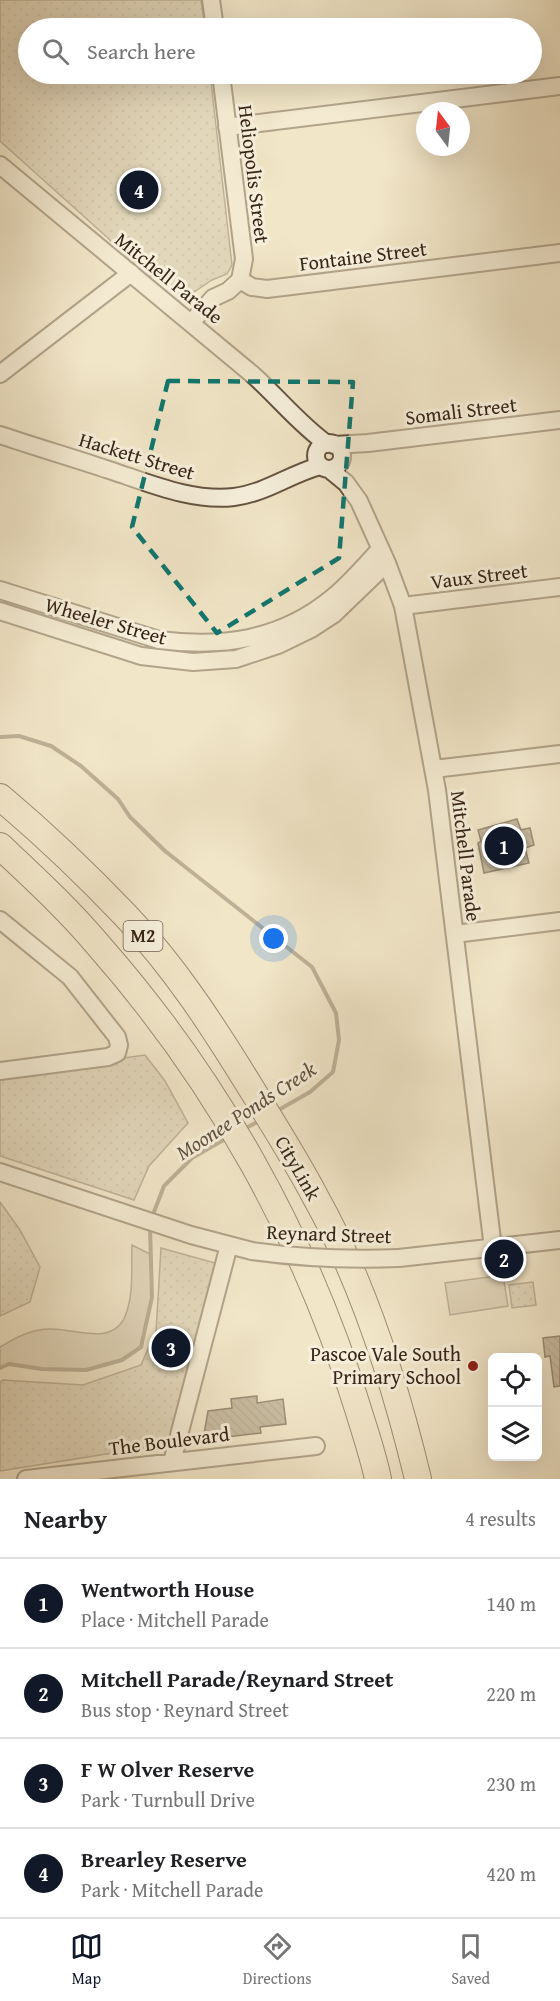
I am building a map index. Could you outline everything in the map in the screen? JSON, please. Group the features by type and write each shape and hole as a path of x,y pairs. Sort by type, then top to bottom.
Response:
{"highway":[{"name":"CityLink","path":"0,797 32,824 127,917 175,975 213,1027 258,1099 317,1199 354,1277 372,1322 418,1479"},
{"name":"CityLink","path":"0,846 49,892 106,953 182,1050 227,1118 285,1223 334,1334 378,1479"}],"street":[{"path":"211,0 214,18"},
{"name":"Heliopolis Street","path":"222,84 244,259 240,280"},
{"path":"227,127 560,86"},
{"name":"Mitchell Parade","path":"0,165 272,392 306,428 359,501 384,556 403,606 434,769 493,1248"},
{"name":"Fontaine Street","path":"240,280 252,287 267,289 560,253"},
{"path":"0,375 131,273"},
{"path":"191,323 213,298 228,291 240,280"},
{"name":"Somali Street","path":"328,456 368,443 560,420"},
{"name":"Hackett Street","path":"0,435 190,495 218,497 249,494 281,483 328,456"},
{"name":"Wheeler Street","path":"0,590 159,640 184,643 229,642 266,634 318,608 384,556"},
{"name":"Wheeler Street","path":"0,611 141,656 194,662 236,659 278,645 311,629 334,614 384,556"},
{"name":"Vaux Street","path":"403,606 560,587"},
{"path":"434,769 560,754"},
{"path":"0,920 70,977 117,1037 119,1045 117,1053 108,1057 0,1071"},
{"path":"455,934 560,921"},
{"name":"Reynard Street","path":"0,1172 191,1235 252,1251 289,1257 399,1258 560,1240"},
{"path":"172,1462 229,1245"},
{"name":"The Boulevard","path":"27,1479 316,1446"}],"highlighted area":[{"path":"168,381 353,382 339,558 217,633 132,527"}],"shaded area":[{"path":"0,0 201,0 204,18 18,18 18,84 211,84 232,265 227,274 212,280 191,294 174,293 165,282 145,275 109,239 0,141"},
{"path":"145,1055 165,1081 188,1123 149,1166 134,1200 0,1156 0,1075"},
{"path":"0,1202 20,1230 40,1267 30,1302 0,1316"},
{"path":"132,1245 150,1254 152,1297 141,1347 122,1360 86,1370 42,1369 10,1364 0,1368 0,1347 24,1334 51,1329 93,1334 104,1333 120,1324 126,1314 130,1297"},
{"path":"161,1248 215,1263 169,1444 0,1471 0,1382 3,1380 83,1385 141,1365 156,1331"},
{"path":"503,1275 508,1306 450,1315 445,1283"},
{"path":"533,1282 536,1305 512,1308 509,1285"}],"building":[{"path":"517,819 521,830 530,828 534,845 525,848 529,863 484,873 478,830"},
{"path":"560,1336 560,1386 554,1387 550,1356 545,1357 543,1338"},
{"path":"257,1396 257,1403 283,1399 286,1424 260,1427 261,1433 203,1440 208,1411 232,1408 231,1399"}],"waterway":[{"name":"Moonee Ponds Creek","path":"0,737 19,736 51,746 81,766 118,799 130,817 165,851 312,967 336,1013 339,1040 333,1072 310,1092 275,1112"},
{"name":"Moonee Ponds Creek","path":"244,1129 261,1120"},
{"name":"Moonee Ponds Creek","path":"152,1217 164,1186 192,1158 227,1138"},
{"name":"Moonee Ponds Creek","path":"0,1368 9,1364 42,1369 86,1370 122,1360 141,1347 152,1297 150,1227"}],"place":[{"name":"Brearley Reserve","path":"139,190"},
{"name":"Wentworth House","path":"504,846"},
{"name":"Mitchell Parade/Reynard Street","path":"504,1259"},
{"name":"F W Olver Reserve","path":"171,1348"},
{"name":"Pascoe Vale South Primary School","path":"473,1366"}]}
